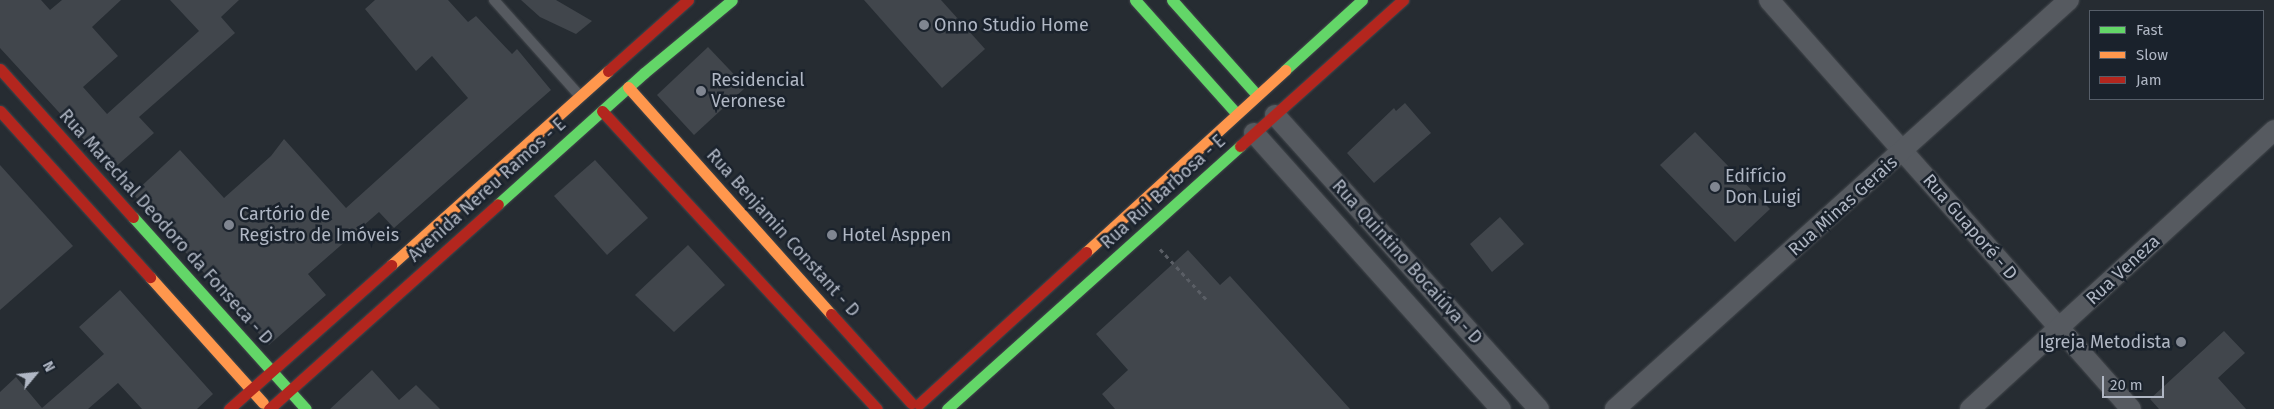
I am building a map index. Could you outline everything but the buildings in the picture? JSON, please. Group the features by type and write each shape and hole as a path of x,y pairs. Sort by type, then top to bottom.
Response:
{"street":[{"name":"Avenida Nereu Ramos - E","path":"229,409 579,95 688,0"},
{"name":"Avenida Nereu Ramos - E","path":"269,409 628,87 732,0"},
{"path":"1135,0 1236,113"},
{"path":"1172,0 1257,95"},
{"name":"Rua Rui Barbosa - E","path":"919,405 1236,113 1362,0"},
{"name":"Rua Rui Barbosa - E","path":"947,409 1403,0"},
{"name":"Rua Guaporé - D","path":"1769,0 2131,409"},
{"name":"Rua Minas Gerais","path":"1615,409 1904,151 2069,0"},
{"name":"Rua Marechal Deodoro da Fonseca - D","path":"0,69 306,409"},
{"name":"Rua Benjamin Constant - D","path":"628,87 665,135 919,405"},
{"path":"0,111 269,409"},
{"path":"602,111 646,152 877,409"},
{"name":"Rua Quintino Bocaiúva - D","path":"1275,115 1539,409"},
{"name":"Rua Veneza","path":"1970,409 2274,130"},
{"name":"Rua Quintino Bocaiúva - D","path":"1254,133 1500,409"},
{"path":"1456,359 1478,340"},
{"path":"897,408 919,405"}],"lane":[{"path":"494,0 579,95"}],"path":[{"path":"1145,232 1206,299"}],"traffic: fast":[{"path":"498,204 644,73 732,0"},
{"path":"1135,0 1236,113"},
{"path":"1172,0 1257,95"},
{"path":"1285,70 1362,0"},
{"path":"947,409 1240,146"},
{"path":"133,217 306,409"}],"traffic: slow":[{"path":"1086,252 1285,70"},
{"path":"391,265 608,71"},
{"path":"628,87 831,314"},
{"path":"150,277 263,403"}],"traffic: jam":[{"path":"608,71 688,0"},
{"path":"1240,146 1403,0"},
{"path":"0,69 133,217"},
{"path":"0,111 150,277"},
{"path":"602,111 877,409"},
{"path":"269,409 498,204"},
{"path":"919,404 1086,252"},
{"path":"229,409 391,265"},
{"path":"831,314 911,403"}],"place":[{"name":"Onno Studio Home","path":"924,25"},
{"name":"Residencial Veronese","path":"701,91"},
{"name":"Edifício Don Luigi","path":"1715,187"},
{"name":"Cartório de Registro de Imóveis","path":"229,225"},
{"name":"Hotel Asppen","path":"832,235"},
{"name":"Igreja Metodista","path":"2181,342"}]}
